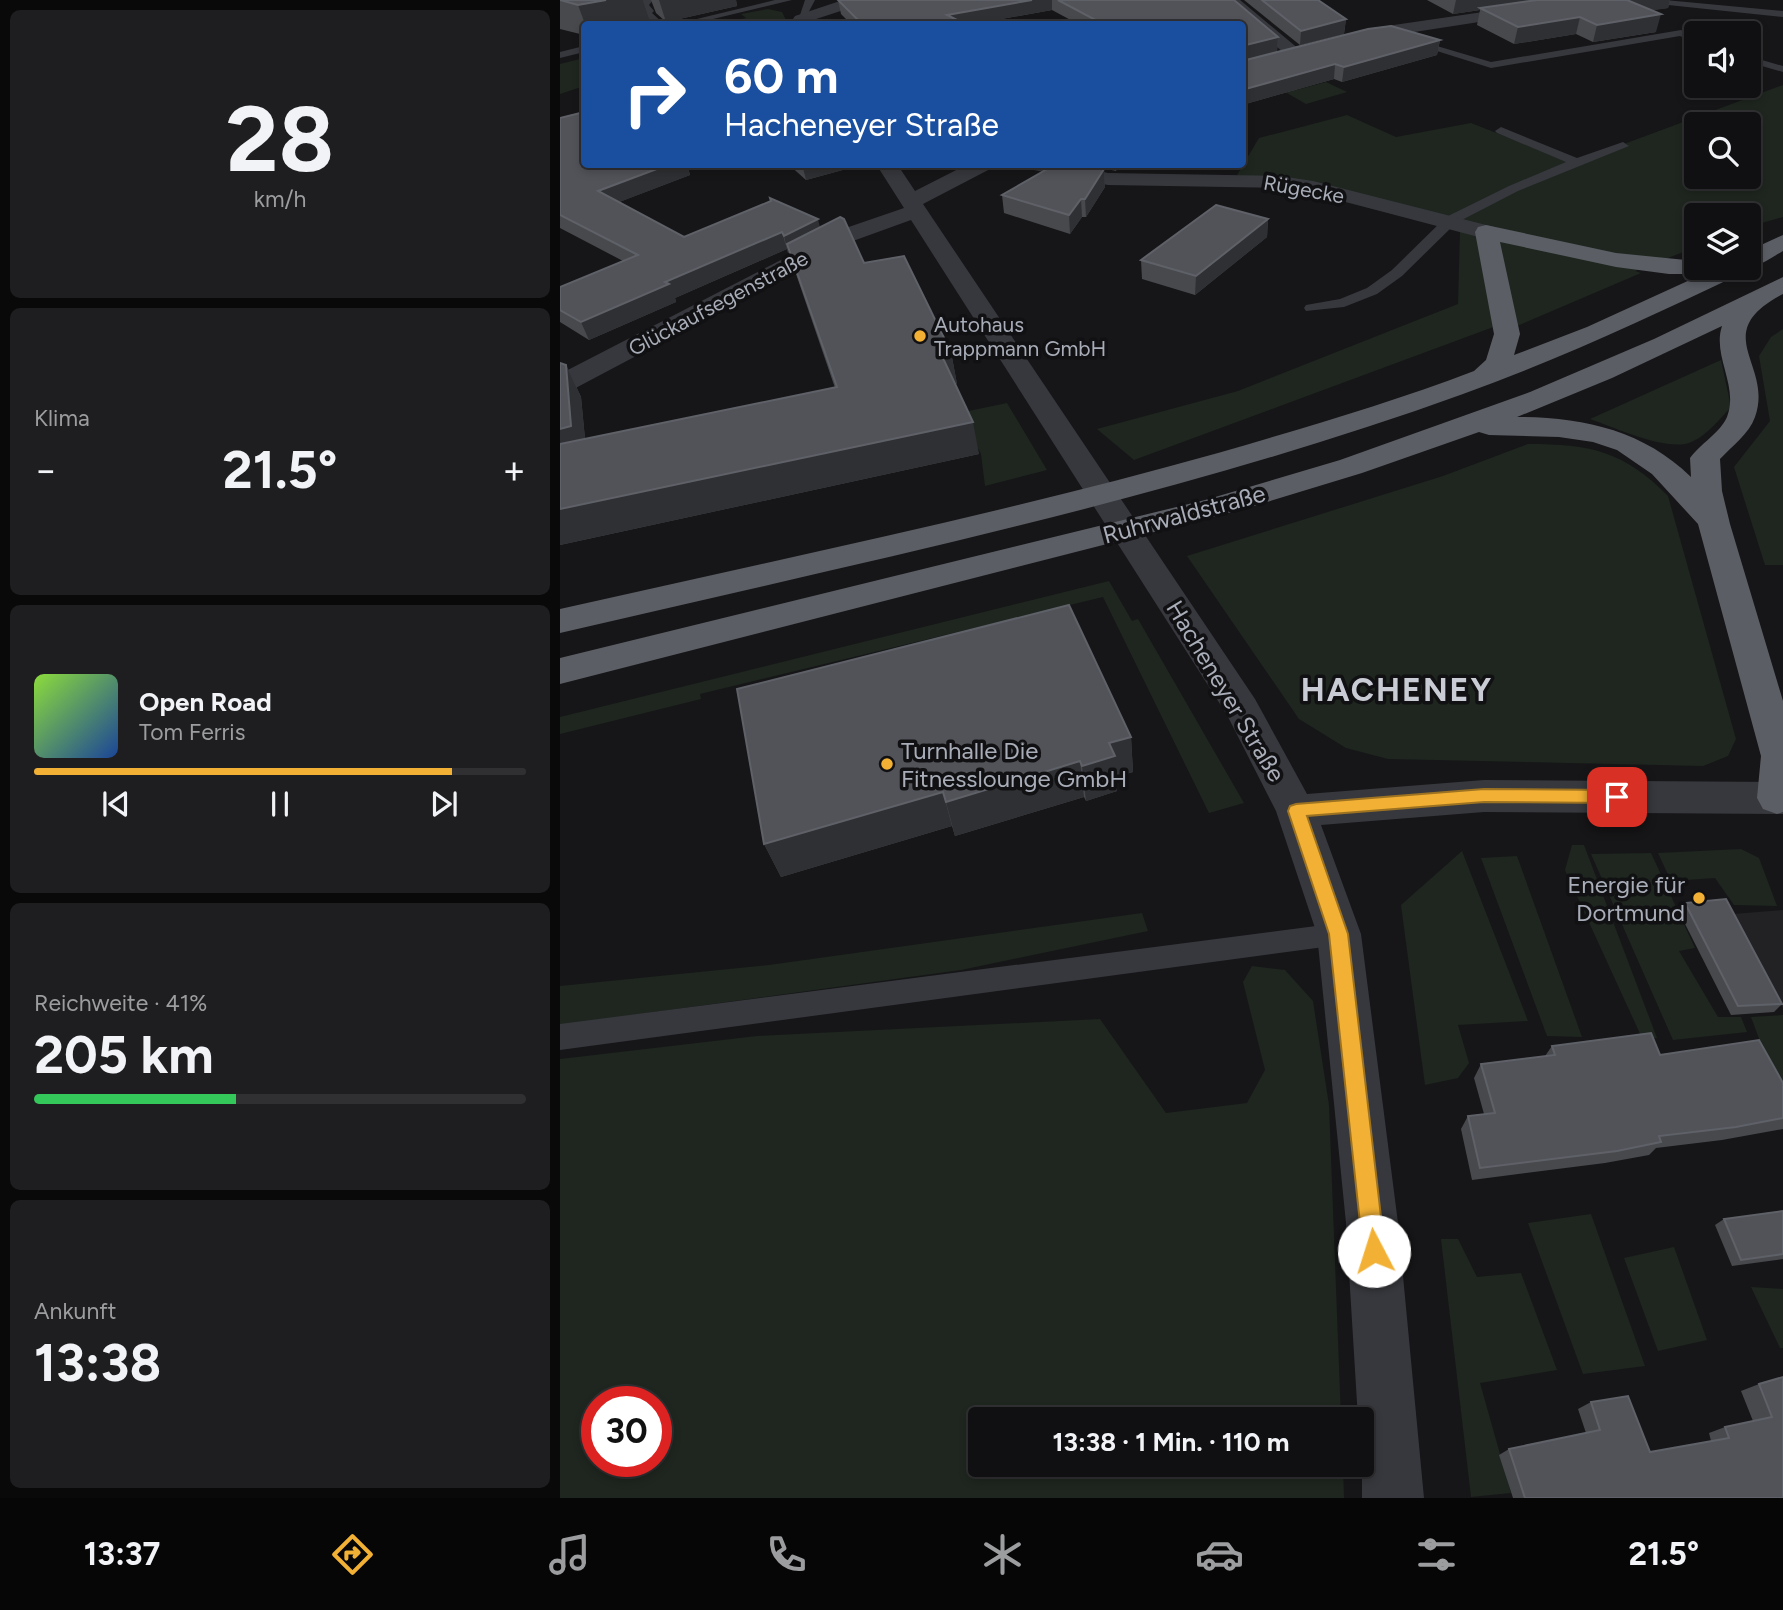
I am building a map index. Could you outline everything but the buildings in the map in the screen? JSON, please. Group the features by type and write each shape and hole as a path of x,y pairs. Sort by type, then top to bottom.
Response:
{"highway":[{"path":"1482,377 1498,363 1507,334 1486,232 1607,260 1684,267"},
{"name":"Ruhrwaldstraße","path":"1761,254 1783,242"},
{"name":"Ruhrwaldstraße","path":"560,621 1141,483 1334,427 1482,377 1598,332 1708,280"},
{"name":"Ruhrwaldstraße","path":"560,671 854,600 1286,487 1464,426 1577,382 1698,329 1783,284"},
{"path":"1753,300 1739,312 1732,330 1744,401 1740,419 1705,458 1707,491 1714,524 1780,756 1781,804"},
{"path":"1464,426 1557,427 1626,443 1661,464 1686,487 1714,524"}],"street":[{"path":"787,0 801,21"},
{"path":"805,21 859,0"},
{"path":"1230,0 1303,53 1278,60"},
{"path":"1335,45 1380,32 1543,8"},
{"name":"Hacheneyer Straße","path":"889,168 1242,709 1296,811 1484,796 1781,804"},
{"name":"Glückaufsegenstraße","path":"560,385 845,236 894,218 978,168"},
{"name":"Rügecke","path":"1054,168 1108,179 1280,182 1313,187 1486,232"},
{"path":"1296,811 1339,934 1372,1223 1393,1498"}],"lane":[{"path":"648,0 644,5 649,11 647,14 655,21"},
{"path":"694,21 787,0"},
{"path":"802,21 810,0"},
{"path":"1655,0 1744,12 1783,14"},
{"path":"1662,15 1672,10 1668,2"},
{"path":"1672,24 1684,34"},
{"path":"1380,32 1491,65 1681,33"},
{"path":"560,55 581,50"},
{"path":"1761,63 1783,69"},
{"path":"1501,131 1576,162"},
{"path":"1311,308 1340,305 1362,297 1389,281 1405,268 1448,221 1576,162 1623,146"},
{"path":"560,1037 1339,934"}],"shaded area":[{"path":"768,9 782,12 786,21 732,21 746,18 741,14"},
{"path":"581,59 581,87 560,94 560,64"},
{"path":"1326,82 1347,92 1306,104 1273,85 1296,90"},
{"path":"1783,85 1783,217 1761,223 1761,203 1684,203 1684,252 1635,271 1641,273 1517,326 1515,319 1134,460 1097,429 1238,391 1458,304 1460,231 1237,175 1241,168 1246,168 1246,160 1259,138 1347,115 1396,137 1471,123 1573,163 1684,122 1684,189 1761,189 1761,112 1710,112 1748,98 1761,98 1761,93"},
{"path":"1783,329 1783,565 1765,565 1734,467 1770,421 1759,356 1771,337"},
{"path":"1721,360 1731,407 1698,439 1685,444 1662,443 1590,419"},
{"path":"1007,403 1047,470 985,486 981,454 959,413"},
{"path":"1528,444 1570,446 1605,453 1636,469 1668,496 1736,739 1728,756 1703,766 1388,759 1346,748 1299,719 1187,556 1443,476"},
{"path":"1109,581 1132,621 1138,619 1244,803 1209,813 1103,597 700,694 701,699 560,734 560,717"},
{"path":"1572,845 1584,845 1657,1038 1642,1038 1565,870"},
{"path":"1741,849 1759,858 1777,906 1734,905 1715,878 1671,881 1658,853"},
{"path":"1462,851 1528,1021 1458,1025 1469,1063 1458,1078 1425,1085 1401,905"},
{"path":"1651,853 1695,948 1679,951 1718,1017 1741,1017 1747,1032 1673,1040 1591,854"},
{"path":"1517,856 1582,1037 1547,1036 1481,858"},
{"path":"1783,910 1783,1008 1733,914"},
{"path":"1142,913 1148,931 961,970 560,1025 560,986 769,965"},
{"path":"1252,966 1285,970 1313,1001 1329,1105 1341,1407 968,1407 968,1477 1343,1477 1344,1498 560,1498 560,1059 757,1036 1100,1019 1166,1113 1247,1103 1265,1070 1243,982"},
{"path":"1783,1015 1783,1103 1751,1017"},
{"path":"1591,1214 1645,1366 1583,1374 1528,1223"},
{"path":"1441,1239 1458,1239 1477,1277 1521,1273 1557,1370 1480,1383 1511,1493 1471,1497"},
{"path":"1674,1247 1707,1340 1658,1351 1624,1258"},
{"path":"1751,1287 1783,1289 1783,1348 1780,1348"}],"place":[{"name":"Autohaus Trappmann GmbH","path":"920,336"},
{"name":"Turnhalle Die Fitnesslounge GmbH","path":"887,764"},
{"name":"Energie für Dortmund","path":"1699,898"}],"district":[{"name":"HACHENEY","path":"1397,690"}],"route":[{"path":"1374,1251 1339,934 1296,811 1484,796 1617,797"}]}
